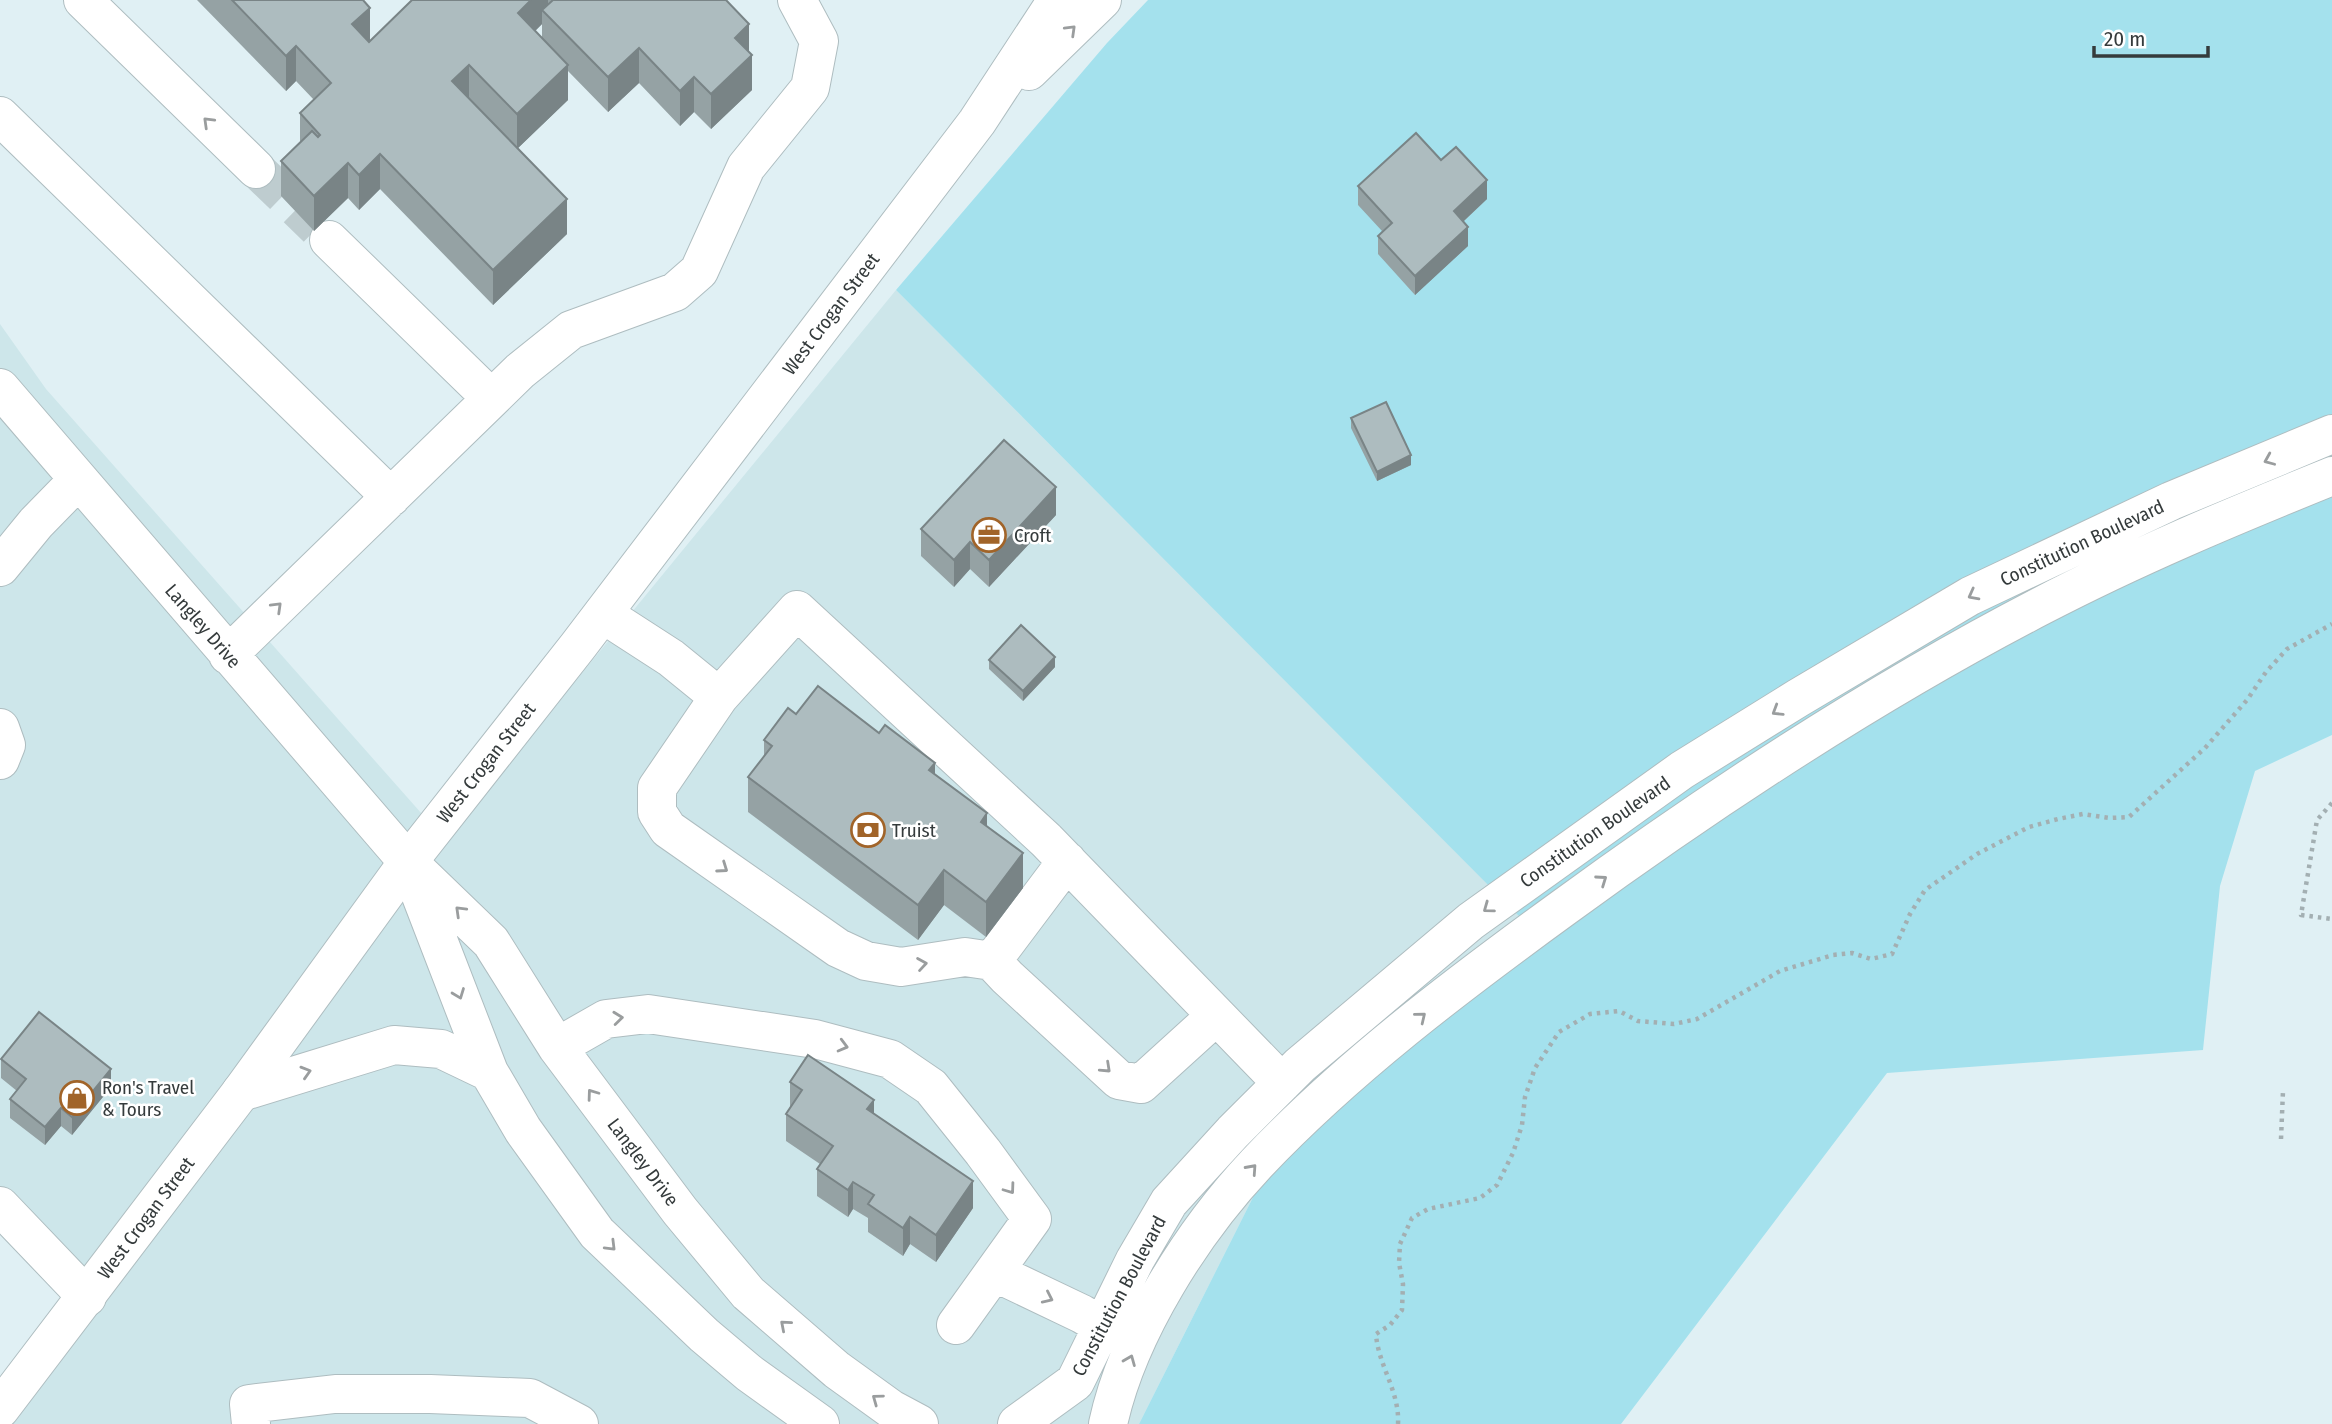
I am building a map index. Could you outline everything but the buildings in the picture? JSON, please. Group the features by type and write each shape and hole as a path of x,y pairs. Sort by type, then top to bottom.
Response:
{"street":[{"path":"83,0 256,169"},
{"path":"228,655 491,398 570,330 675,292 699,271 746,167 810,88 819,41 797,0"},
{"name":"West Crogan Street","path":"0,1409 241,1092 408,862 603,614 977,122 1057,0"},
{"name":"West Crogan Street","path":"977,122 1102,0"},
{"path":"0,116 390,498"},
{"path":"329,240 491,398"},
{"name":"Langley Drive","path":"0,388 408,862 491,942 557,1047 680,1211 748,1293 836,1370 891,1409 919,1424"},
{"name":"Constitution Boulevard","path":"1017,1424 1075,1382 1169,1202 1310,1056 1471,921 1671,778 1798,698 1982,590 2171,501 2332,433"},
{"name":"Constitution Boulevard","path":"1108,1424 1113,1402 1139,1337 1168,1283 1208,1222 1256,1164 1316,1106 1495,957 1706,807 1914,676 2040,606 2116,568 2332,476"},
{"path":"0,566 36,523 78,480"},
{"path":"1216,1016 1141,1084 1119,1080 992,961 965,957 901,967 866,961 838,948 668,829 657,812 657,788 719,697 797,610 1067,861 1282,1083"},
{"path":"603,614 671,658 719,697"},
{"path":"0,728 6,744 0,760"},
{"path":"992,961 1067,861"},
{"name":"Langley Drive","path":"408,862 489,1072 523,1130 597,1233 653,1289 749,1373 820,1424"},
{"path":"557,1047 606,1019 648,1014 815,1039 890,1059 931,1087 1032,1219 956,1325"},
{"path":"241,1092 394,1045 441,1049 489,1072"},
{"path":"0,1206 87,1297"},
{"path":"994,1272 1102,1326"},
{"path":"749,1373 792,1424"},
{"path":"251,1424 248,1404 335,1394 530,1398 579,1424"}],"path":[{"path":"1398,1424 1399,1410 1377,1353 1376,1334 1390,1325 1402,1310 1404,1284 1399,1263 1400,1244 1412,1218 1428,1209 1480,1198 1497,1185 1513,1153 1522,1125 1525,1097 1535,1068 1559,1032 1590,1014 1619,1011 1638,1021 1674,1024 1697,1019 1780,971 1852,953 1871,959 1892,954 1924,890 1977,854 2028,827 2058,819 2083,814 2110,818 2129,817 2205,748 2287,649 2332,624"},
{"path":"2332,803 2317,820 2301,915 2332,919"},
{"path":"2281,1139 2283,1091"}],"shaded area":[{"path":"1148,0 2332,0 2332,735 2255,771 2220,886 2203,1050 1887,1073 1621,1424 1139,1424 1319,1066 1519,916 896,290 1107,43"},
{"path":"896,290 1520,916 1319,1066 1139,1424 0,1424 73,1304 0,1222 0,324 46,389 445,840"}],"tunnel":[{"path":"256,169 317,228"}],"place":[{"name":"Croft","path":"989,535"},
{"name":"Truist","path":"868,830"},
{"name":"Ron's Travel & Tours","path":"77,1098"}]}
